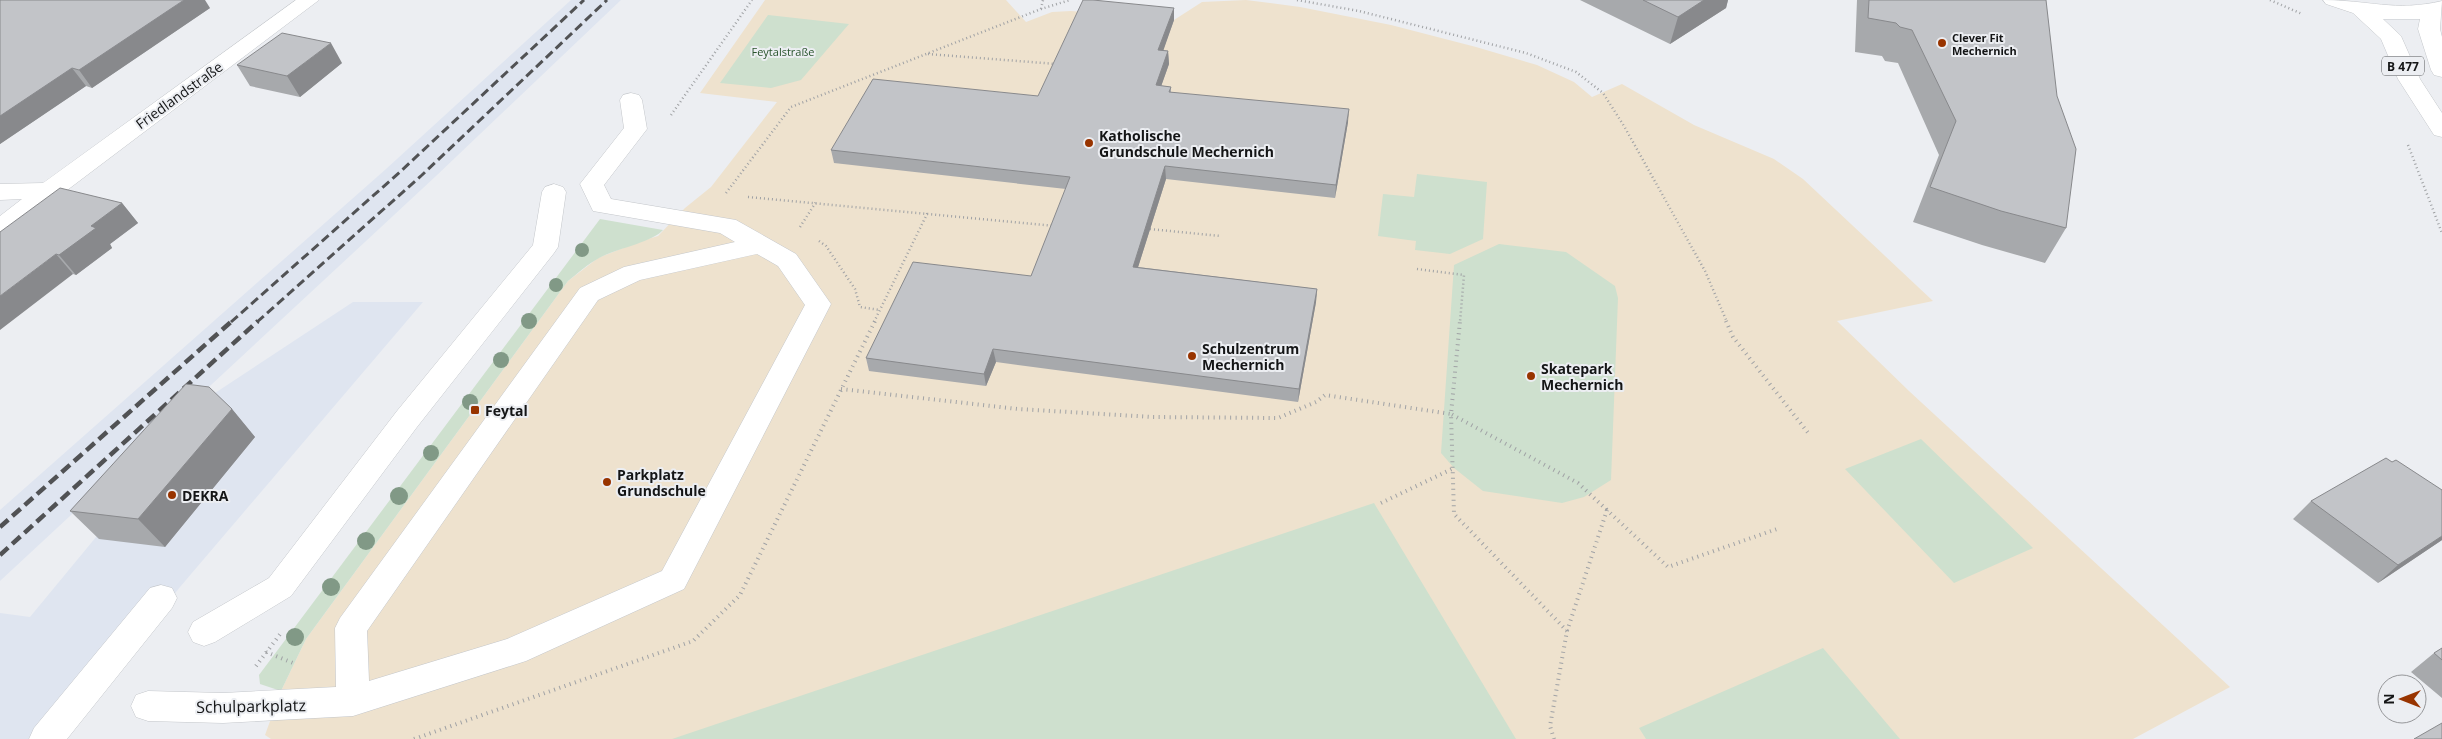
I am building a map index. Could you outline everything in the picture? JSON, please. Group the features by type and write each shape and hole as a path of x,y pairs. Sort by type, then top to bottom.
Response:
{"main road":[{"name":"Friedlandstraße","path":"0,228 309,0"},
{"name":"B 477","path":"2333,0 2359,8 2411,14 2437,9"},
{"name":"B 477","path":"2359,8 2390,36 2409,79 2442,130"},
{"name":"B 477","path":"2437,9 2429,29 2442,70"},
{"path":"631,100 636,128 592,184 602,205 727,226 758,245"},
{"path":"0,192 49,190"},
{"path":"204,632 280,586 407,419 544,248 554,192"},
{"path":"353,701 351,628 589,294 634,273 758,245"},
{"name":"Schulparkplatz","path":"148,706 224,708 353,701 514,651 673,580 818,304 787,260 758,245"},
{"path":"46,739 161,598"}],"path":[{"path":"1042,9 1043,0"},
{"path":"734,195 725,195 791,107 1042,9 1070,0"},
{"path":"1297,0 1359,11 1526,53 1576,72 1603,93 1624,126 1705,271 1733,337 1809,434"},
{"path":"925,54 1057,64"},
{"path":"743,196 1057,227"},
{"path":"806,232 800,227 816,202"},
{"path":"1150,229 1220,236"},
{"path":"813,236 826,246 843,270 855,289 860,306 880,310"},
{"path":"1417,269 1464,275 1451,414 1454,514 1567,631"},
{"path":"841,389 1018,408 1153,417 1278,418 1316,402 1325,395 1451,414 1578,483 1668,567 1777,528"},
{"path":"1381,503 1454,468"},
{"path":"1554,739 1550,726 1567,631 1607,510"},
{"path":"266,652 296,664"}],"shaded area":[{"path":"571,0 621,0 436,176 0,581 0,510 386,169"},
{"name":"Schulzentrum Mechernich","path":"765,0 1006,0 1026,22 1052,12 1071,11 1174,20 1202,2 1246,0 1300,7 1391,25 1476,47 1537,65 1574,82 1592,97 1622,84 1694,125 1774,159 1803,179 1933,301 1837,321 1909,391 2230,687 2133,739 271,739 265,735 281,691 306,639 568,281 598,258 658,236 685,208 711,187 777,102 700,93"},
{"path":"353,302 423,302 180,587 59,739 0,739 0,613 30,617 215,393"}],"green space":[{"name":"Feytalstraße","path":"768,15 849,24 801,80 771,88 720,83"},
{"path":"1417,174 1487,182 1483,239 1450,254 1415,250 1416,241 1378,236 1383,194 1414,197"},
{"path":"600,219 663,230 643,242 599,258 568,281 306,639 281,691 260,684 259,675"},
{"name":"Skatepark Mechernich","path":"1499,244 1566,252 1615,286 1618,298 1611,480 1584,497 1562,503 1483,491 1454,468 1441,453 1454,265"},
{"path":"1921,439 2033,548 1954,583 1845,469"},
{"path":"1374,503 1516,739 672,739"},
{"path":"1823,648 1900,739 1646,739 1639,728"}],"building":[{"path":"0,0 184,0 79,70 72,68 0,116"},
{"path":"1083,0 1174,8 1158,50 1168,51 1156,85 1171,87 1169,92 1349,109 1336,185 1165,166 1133,267 1317,289 1299,389 993,349 984,374 866,358 913,262 1031,276 1070,177 831,150 873,79 1038,96"},
{"path":"1643,0 1704,0 1678,17"},
{"path":"1869,0 2046,0 2057,96 2076,149 2066,228 2001,211 1930,187 1956,121 1912,30 1900,27 1896,23 1868,18"},
{"path":"282,33 331,43 287,76 237,65"},
{"path":"60,188 122,203 91,226 96,228 59,255 56,254 0,296 0,232"},
{"path":"186,384 209,387 232,409 138,519 70,511"},
{"path":"2386,458 2392,462 2396,460 2442,490 2442,536 2398,565 2311,501"},
{"path":"2442,648 2442,660 2434,653"},
{"path":"2442,723 2442,739 2414,739"}],"railway":[{"path":"231,322 401,171 584,0"},
{"path":"257,322 422,175 607,0"},
{"path":"0,527 232,321"},
{"path":"0,555 258,321"}],"place":[{"name":"Clever Fit Mechernich","path":"1942,43"},
{"name":"Katholische Grundschule Mechernich","path":"1089,143"},
{"name":"Schulzentrum Mechernich","path":"1192,356"},
{"name":"Skatepark Mechernich","path":"1531,376"},
{"name":"Feytal","path":"475,410"},
{"name":"Parkplatz Grundschule","path":"607,482"},
{"name":"DEKRA","path":"172,495"}]}
